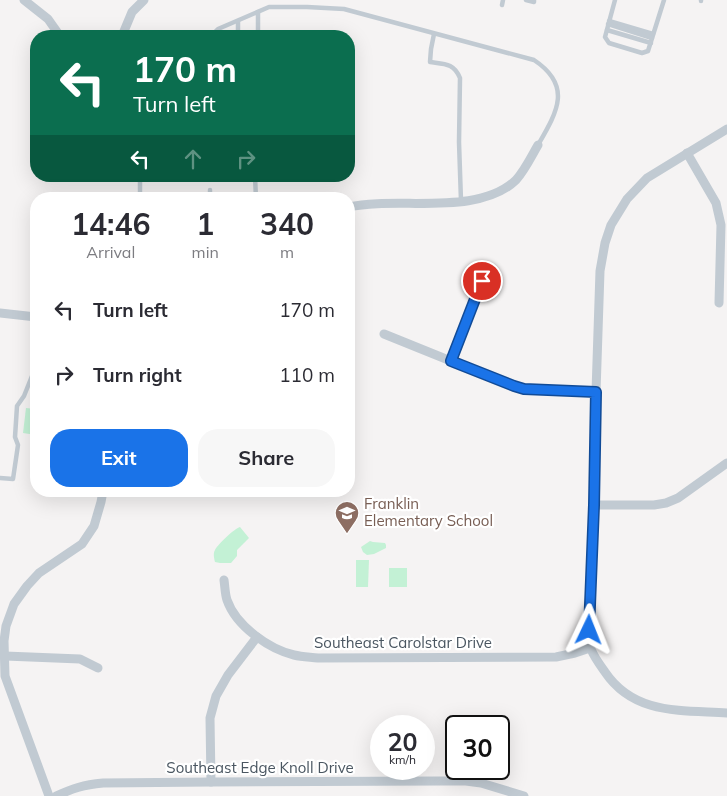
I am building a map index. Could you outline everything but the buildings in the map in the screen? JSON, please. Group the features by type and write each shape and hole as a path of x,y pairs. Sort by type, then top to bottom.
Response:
{"street":[{"path":"24,0 48,19 56,30"},
{"path":"124,30 132,12 144,0"},
{"path":"727,129 647,178 627,199 611,225 605,243 600,270 589,630 590,648 596,660 618,688 637,700 661,708 727,713"},
{"path":"355,205 384,202 426,204 461,201 496,193 515,180 523,171 538,145"},
{"path":"687,153 716,203 721,225 719,303"},
{"path":"451,361 482,281"},
{"path":"0,313 30,316"},
{"path":"384,334 524,389 596,392"},
{"path":"594,505 654,505 666,503 678,498 727,463"},
{"path":"49,796 5,676 4,641 6,626 14,604 39,573 82,544 94,526 102,497"},
{"name":"Southeast Carolstar Drive","path":"224,580 227,599 232,611 243,624 257,637 275,648 295,656 318,658 556,656 590,648"},
{"path":"211,782 210,718 216,696 228,675 257,637"},
{"path":"5,656 80,659 98,668"},
{"name":"Southeast Edge Knoll Drive","path":"56,796 86,784 466,781 481,783 524,796"}],"lane":[{"path":"615,0 605,37 608,43 642,54 648,51 664,0"},
{"path":"217,30 270,7 344,10 534,60 550,74 558,95 558,104 554,118 538,145"},
{"path":"258,12 258,30"},
{"path":"238,21 238,30"},
{"path":"608,25 652,38"},
{"path":"608,25 652,38"},
{"path":"434,34 430,49 430,62 446,64 452,67 460,78 459,142 461,201"},
{"path":"0,478 13,479 18,445 14,437 18,406 30,381"}],"green space":[{"path":"26,408 30,408 30,434 23,433"},
{"path":"240,527 249,538 237,550 237,556 231,563 215,562 214,553 217,547"},
{"path":"370,541 385,543 386,548 367,555 361,547"},
{"path":"356,560 369,560 368,587 356,587"},
{"path":"389,568 407,568 407,587 389,587"}],"place":[{"name":"Franklin Elementary School","path":"347,534"}],"route":[{"path":"482,281 451,361 524,389 596,392 589,630"}]}
